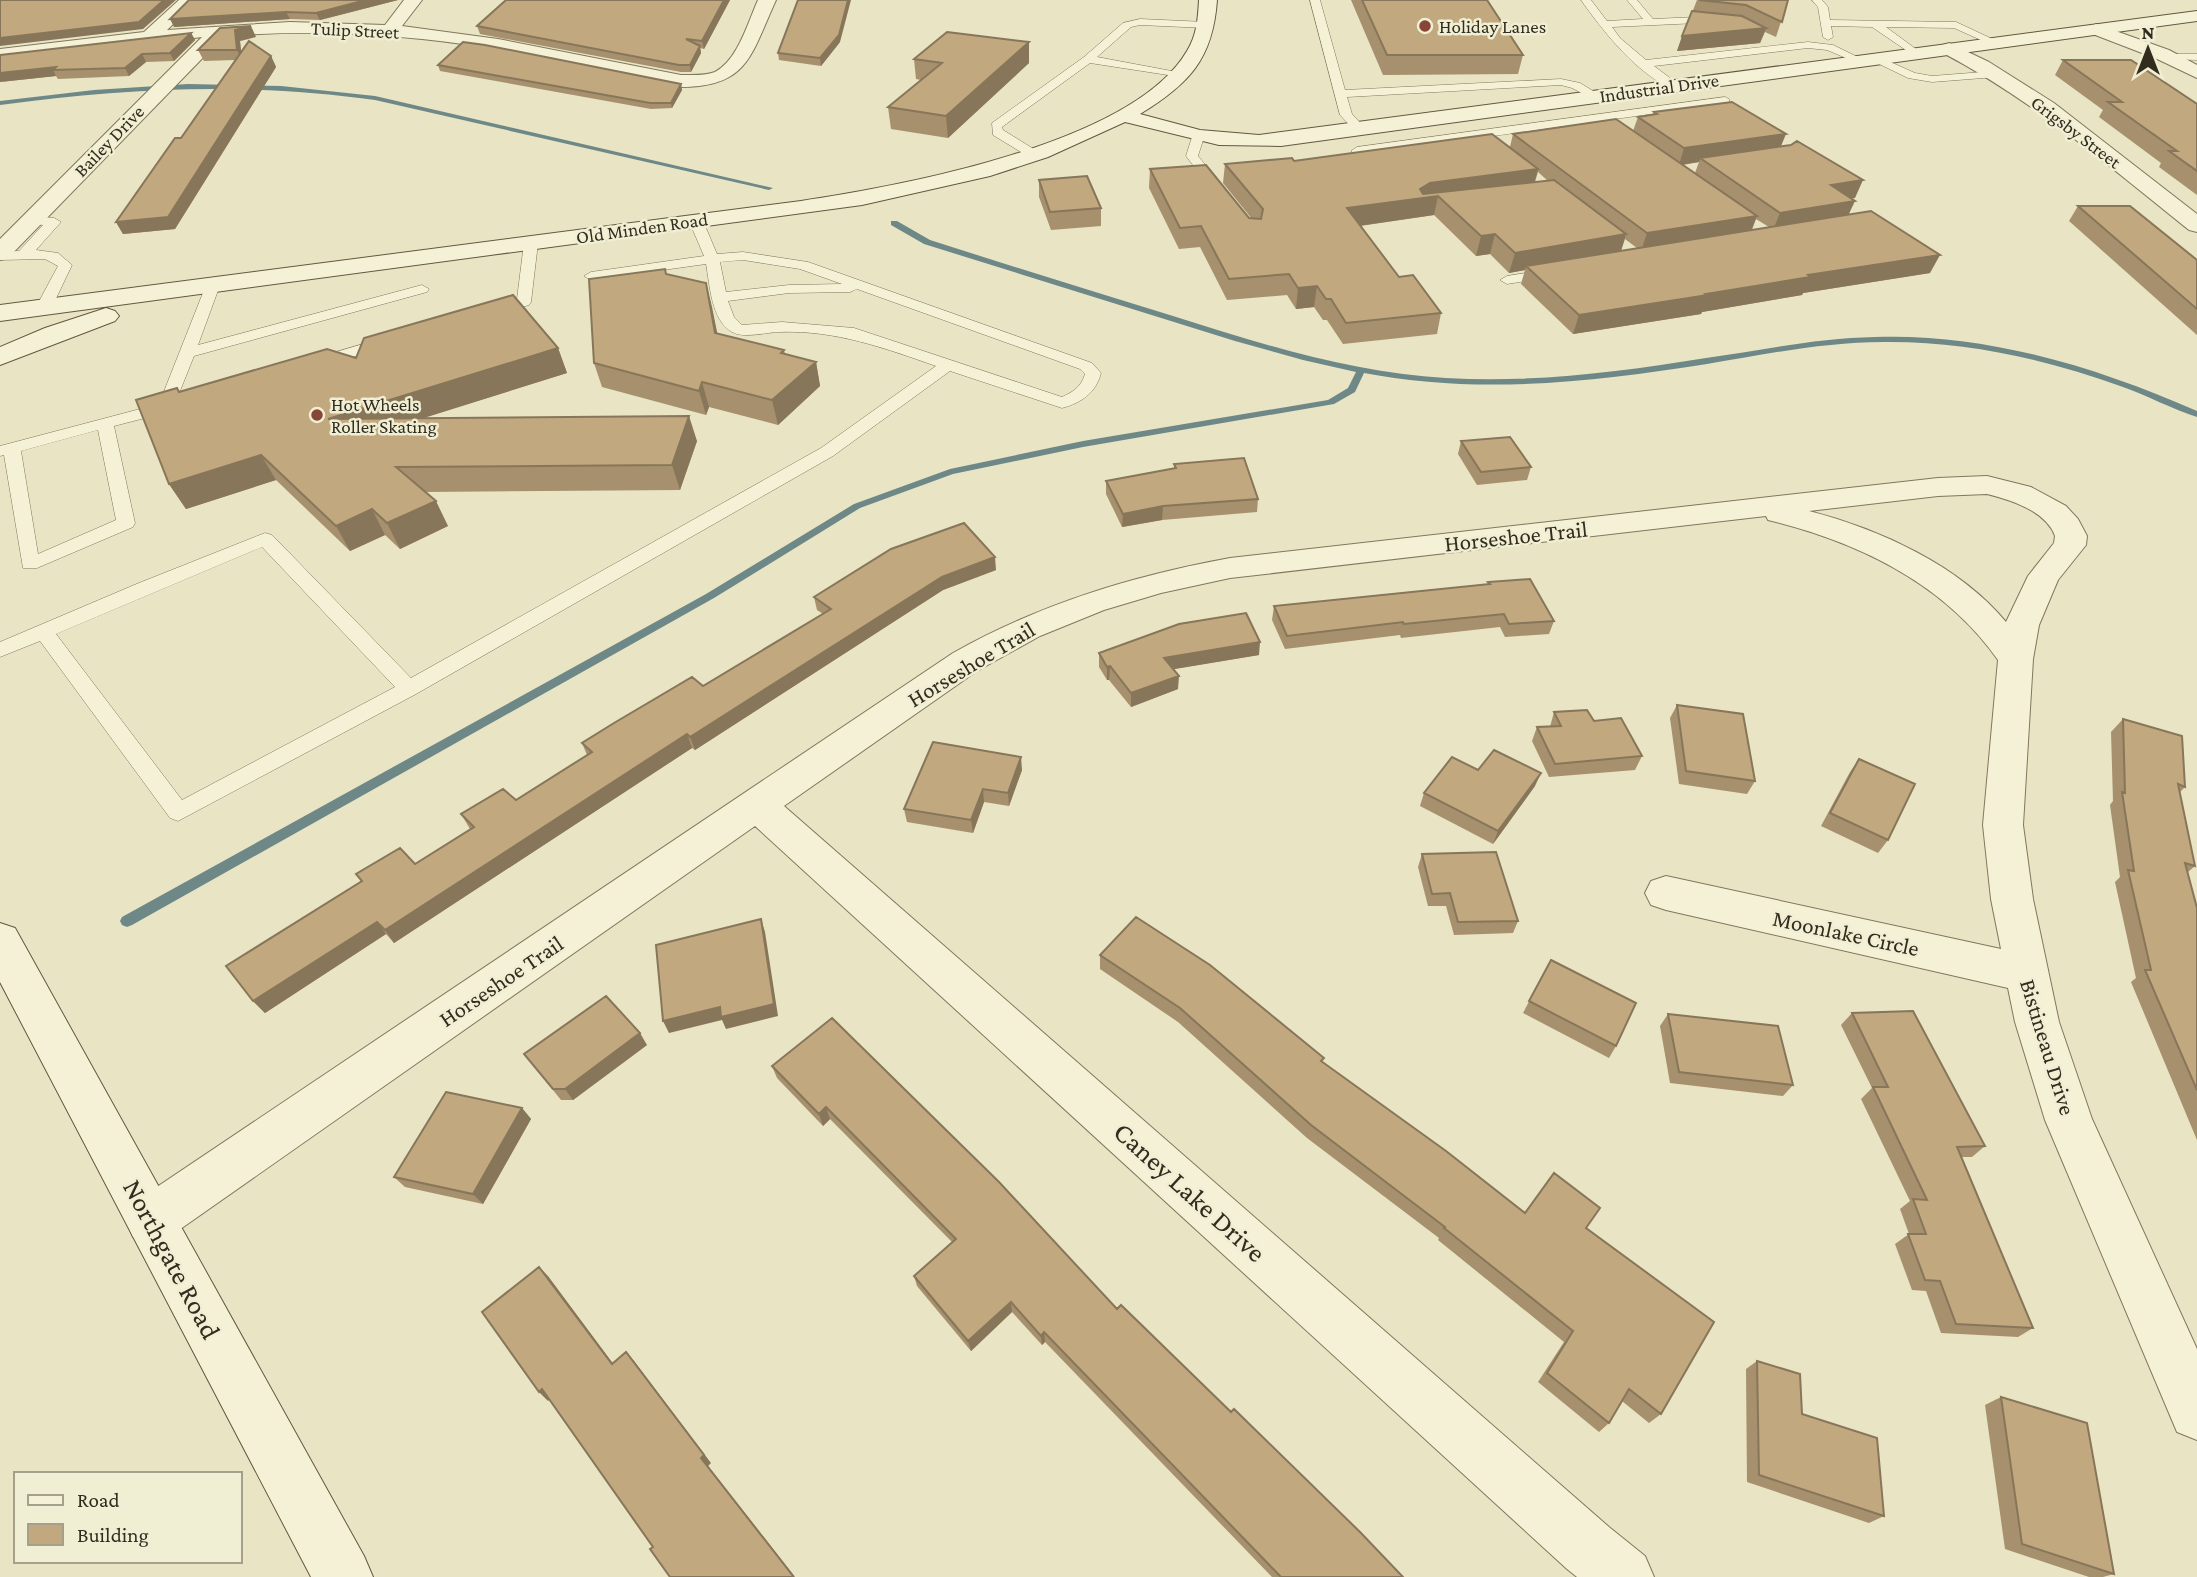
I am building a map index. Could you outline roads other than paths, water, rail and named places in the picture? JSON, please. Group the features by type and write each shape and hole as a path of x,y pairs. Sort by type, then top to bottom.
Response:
{"street":[{"path":"151,35 188,0"},
{"path":"390,30 413,0"},
{"name":"Tulip Street","path":"0,55 151,35 307,27 390,30 477,42 681,81 708,80 733,67 767,0"},
{"name":"Old Minden Road","path":"0,313 696,221 897,191 972,173 1077,138 1152,97 1177,75 1202,42 1208,0"},
{"name":"Industrial Drive","path":"1122,115 1198,137 1234,142 1263,141 2193,18"},
{"path":"2096,29 2171,57 2197,72"},
{"name":"Bailey Drive","path":"0,254 219,30"},
{"name":"Grigsby Street","path":"1949,49 1996,74 2057,116 2197,225"},
{"path":"0,357 66,329 208,285"},
{"name":"Horseshoe Trail","path":"151,1220 1000,640 1037,622 1112,595 1188,576 1230,569 1965,484 1987,485 2020,493"},
{"name":"Bistineau Drive","path":"2020,493 2055,513 2067,526 2071,536 2070,545 2043,576 2032,599 2022,625 2016,659 2003,825 2025,973 2037,1023 2069,1120 2197,1412"},
{"path":"1758,509 1793,516 1853,536 1931,577 1977,610 2016,659"},
{"name":"Caney Lake Drive","path":"758,806 1588,1548 1624,1577"},
{"name":"Moonlake Circle","path":"1666,893 2025,973"},
{"name":"Northgate Road","path":"0,941 343,1577"}],"lane":[{"path":"1315,0 1346,115 1360,129"},
{"path":"1586,0 1616,40 1674,86"},
{"path":"1632,0 1652,24"},
{"path":"1643,12 1652,0"},
{"path":"1817,0 1823,7 1829,47"},
{"path":"1604,24 1698,20 1730,24"},
{"path":"1033,154 997,132 996,126 1088,58 1127,25 1140,22 1206,25"},
{"path":"1826,23 1956,24 1996,43"},
{"path":"1875,24 1916,54"},
{"path":"1762,37 1784,48"},
{"path":"1644,64 1808,45 1829,47 1912,76 1932,79 1996,74"},
{"path":"2171,57 2197,57"},
{"path":"1088,58 1177,75"},
{"path":"1340,94 1561,82 1576,85 1597,97"},
{"path":"1572,100 1619,131"},
{"path":"1357,151 1482,139 1598,117 1725,101"},
{"path":"1452,117 1482,139"},
{"path":"1198,137 1192,156 1230,205"},
{"path":"22,256 54,222 32,220"},
{"path":"591,276 712,259 743,256 803,265 1086,366 1093,373 1091,383 1079,396 1062,403 854,333 782,327 739,330 733,327 721,297 712,259 696,221"},
{"path":"471,317 524,302 531,243"},
{"path":"0,254 60,258 65,265 44,307"},
{"path":"1507,280 1572,270"},
{"path":"166,407 187,353 208,285"},
{"path":"721,297 789,289 868,288"},
{"path":"187,353 422,289"},
{"path":"298,368 404,337"},
{"path":"44,632 178,812 409,689 827,452 946,366"},
{"path":"104,423 126,523 30,564 6,449 192,399"},
{"path":"0,650 265,539 409,689"}],"waterway":[{"path":"0,103 94,92 188,86 281,87 328,91 375,98 769,188"},
{"path":"894,223 927,242 1205,329 1306,358 1374,373 1482,383 1557,380 1632,372 1837,342 1894,339 1970,345 2049,361 2126,385 2197,414"},
{"path":"127,921 710,596 857,506 950,472 1083,444 1331,402 1352,390 1361,371"}],"place":[{"name":"Holiday Lanes","path":"1425,26"},
{"name":"Hot Wheels Roller Skating","path":"317,415"}]}
